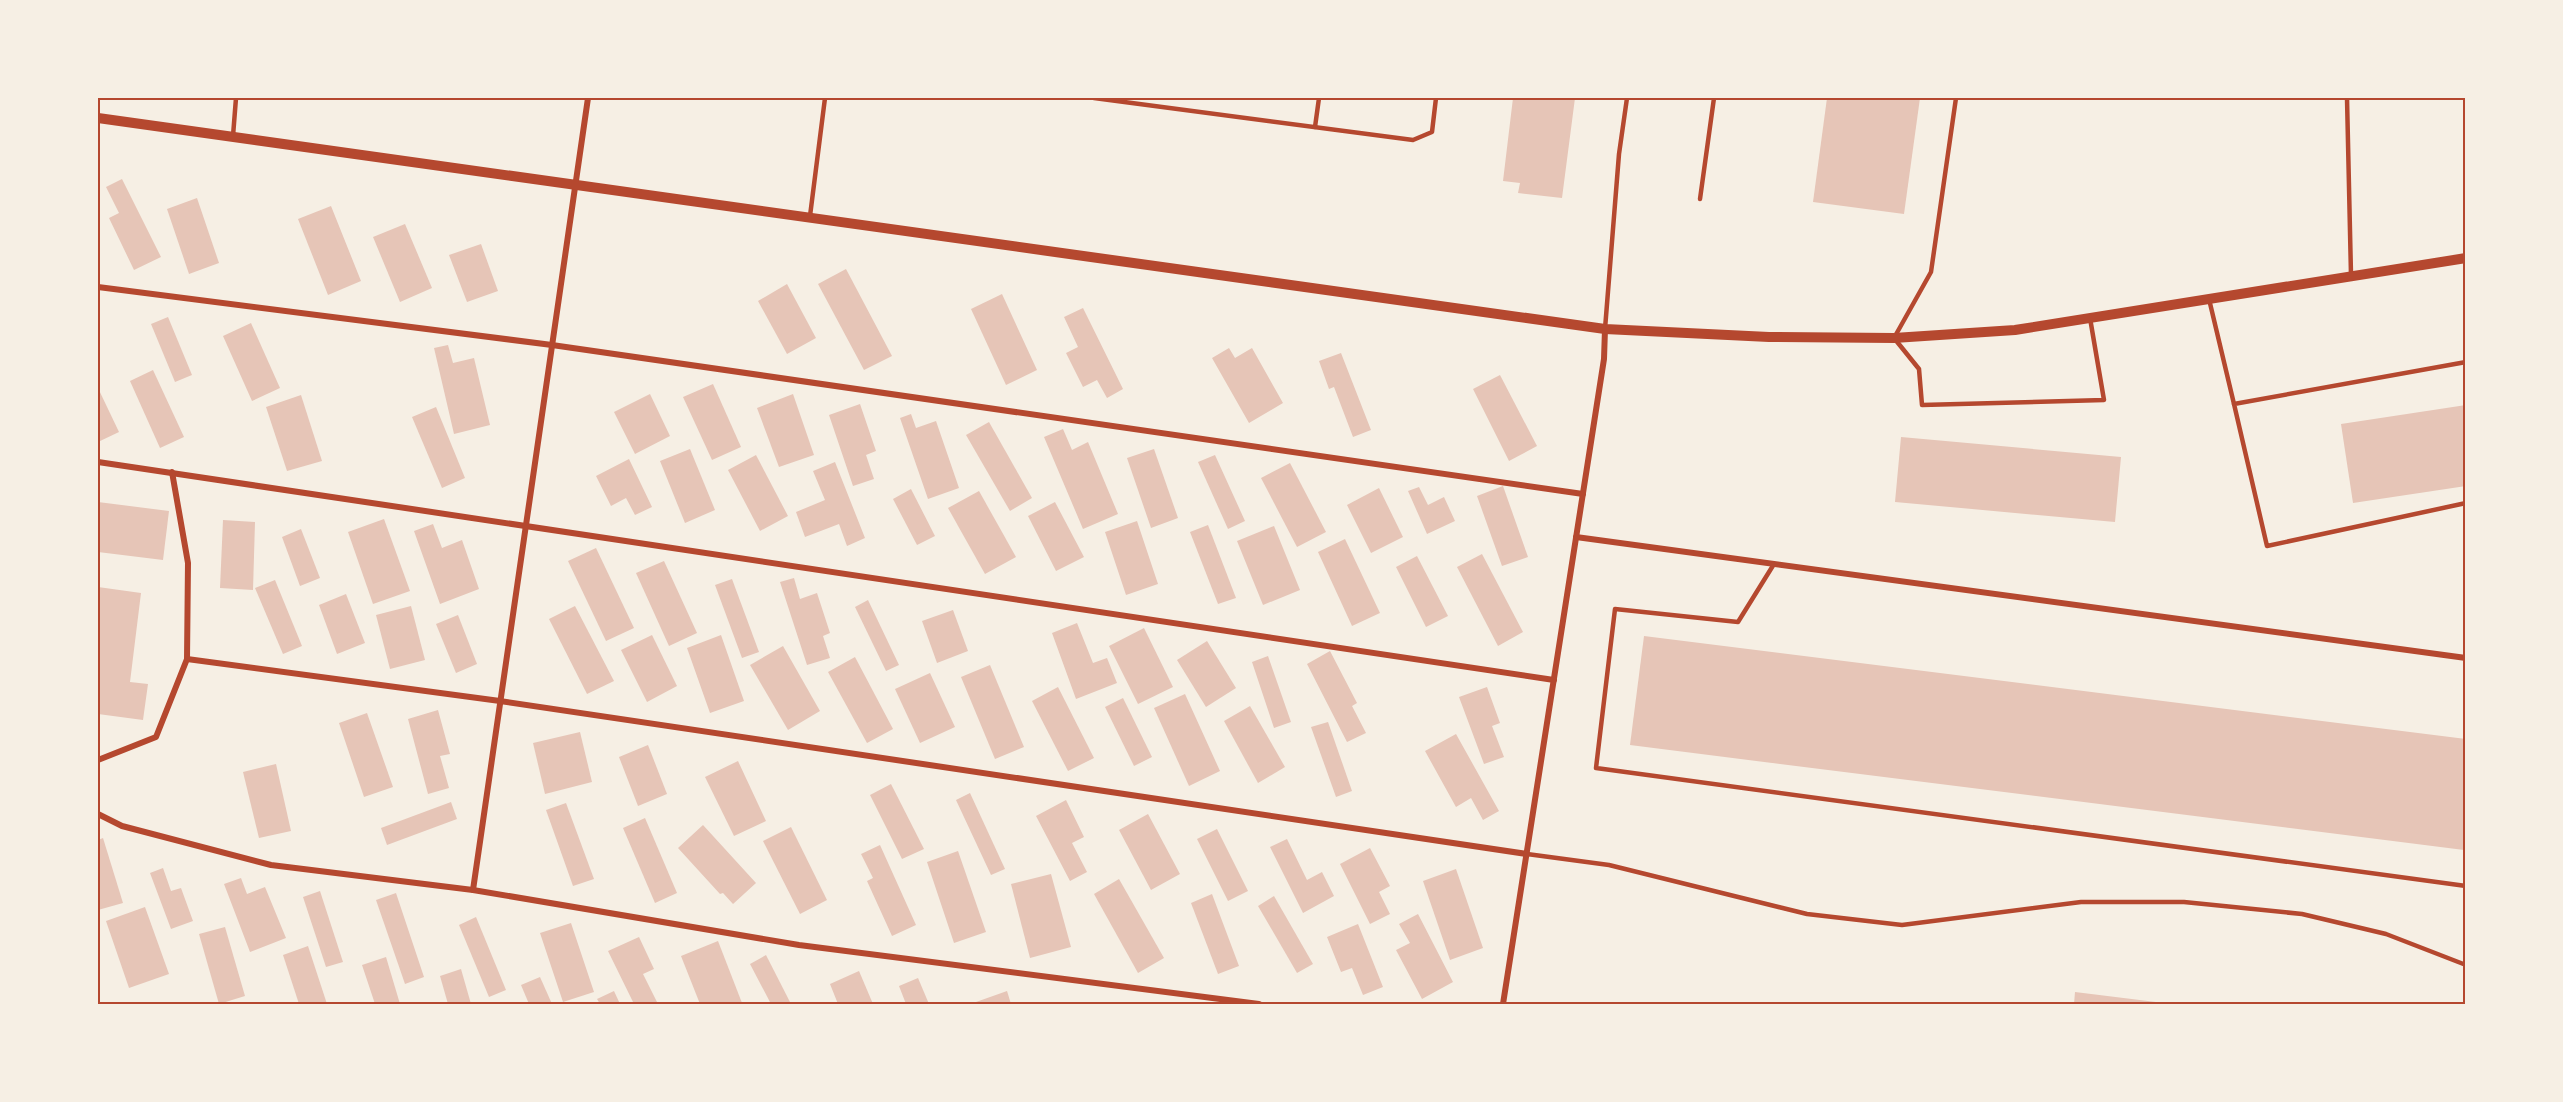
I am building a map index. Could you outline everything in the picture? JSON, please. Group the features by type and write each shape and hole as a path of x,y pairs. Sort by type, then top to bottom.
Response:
{"street":[{"path":"472,890 588,98"},
{"path":"98,118 576,183 1605,329 1769,338 1894,338 2016,330 2466,258"},
{"path":"98,287 552,345 1583,494"},
{"path":"1503,1005 1604,359 1605,329"},
{"path":"98,462 1554,680"},
{"path":"98,760 156,737 187,659 188,563 172,472"},
{"path":"1576,537 2466,658"},
{"path":"187,659 500,701 1527,854"},
{"path":"98,814 122,826 271,865 472,890 799,945 1259,1005"}],"lane":[{"path":"233,136 236,98"},
{"path":"810,216 825,98"},
{"path":"1094,98 1413,140 1432,132 1436,98"},
{"path":"1315,127 1319,98"},
{"path":"1605,329 1619,154 1627,98"},
{"path":"1700,199 1714,98"},
{"path":"1956,98 1931,272 1894,338 1919,369 1922,405 2103,400 2090,318"},
{"path":"2347,98 2351,276"},
{"path":"2210,299 2267,546 2466,503"},
{"path":"2234,404 2466,362"},
{"path":"1774,564 1738,622 1615,609 1596,768 2466,886"},
{"path":"1527,854 1609,865 1807,914 1902,925 2081,902 2184,902 2302,914 2386,934 2466,965"}],"building":[{"path":"1513,98 1575,98 1562,198 1518,193 1520,183 1503,181"},
{"path":"1827,98 1920,98 1904,214 1813,202"},
{"path":"122,179 161,257 134,270 109,218 119,213 106,187"},
{"path":"197,198 219,263 189,274 167,209"},
{"path":"331,206 361,281 328,295 298,219"},
{"path":"405,224 432,288 400,302 373,237"},
{"path":"481,244 498,291 467,302 449,255"},
{"path":"846,269 892,356 864,370 818,284"},
{"path":"787,284 816,338 787,354 758,301"},
{"path":"1002,294 1037,370 1006,385 971,309"},
{"path":"1083,308 1123,389 1107,398 1097,380 1083,387 1066,353 1078,347 1064,317"},
{"path":"168,317 192,375 175,382 151,324"},
{"path":"251,323 280,388 252,401 223,336"},
{"path":"448,345 453,363 474,358 490,425 454,434 434,348"},
{"path":"1229,348 1235,358 1252,348 1283,403 1249,423 1212,358"},
{"path":"1341,353 1371,430 1353,437 1334,387 1329,389 1319,361"},
{"path":"153,370 184,437 160,448 130,381"},
{"path":"1500,375 1537,446 1509,461 1473,389"},
{"path":"713,384 741,447 712,460 683,397"},
{"path":"98,388 119,432 98,442"},
{"path":"650,394 670,436 635,454 614,412"},
{"path":"793,394 814,455 779,467 757,408"},
{"path":"301,395 322,461 287,471 266,407"},
{"path":"860,404 876,451 866,455 874,479 853,486 829,415"},
{"path":"2466,405 2466,486 2353,503 2341,424"},
{"path":"436,407 465,478 442,488 412,417"},
{"path":"911,414 916,428 936,421 959,488 928,499 900,418"},
{"path":"989,422 1032,498 1010,511 966,435"},
{"path":"1063,429 1072,450 1088,442 1118,514 1083,529 1044,437"},
{"path":"1901,437 2121,457 2115,522 1895,502"},
{"path":"690,449 715,510 685,523 660,461"},
{"path":"1154,449 1178,518 1151,528 1127,458"},
{"path":"756,455 788,516 760,531 728,470"},
{"path":"1215,455 1245,521 1228,529 1198,462"},
{"path":"629,459 652,507 635,515 626,498 611,506 596,476"},
{"path":"835,462 865,538 847,546 839,524 805,537 796,512 825,500 813,471"},
{"path":"1290,463 1326,532 1297,547 1261,478"},
{"path":"1503,486 1528,557 1502,566 1477,496"},
{"path":"1419,487 1428,505 1444,497 1455,521 1427,534 1408,491"},
{"path":"1379,488 1403,537 1371,553 1347,505"},
{"path":"911,489 935,536 917,545 893,499"},
{"path":"979,491 1016,557 985,574 948,508"},
{"path":"98,502 169,511 163,560 98,552"},
{"path":"1055,502 1084,557 1056,571 1028,516"},
{"path":"384,519 410,591 373,604 348,532"},
{"path":"223,520 255,522 253,590 220,588"},
{"path":"1137,521 1158,584 1126,595 1105,532"},
{"path":"433,524 442,548 462,540 479,589 440,604 414,531"},
{"path":"1208,525 1236,598 1218,604 1190,532"},
{"path":"1274,526 1300,590 1263,605 1237,541"},
{"path":"301,529 320,578 300,586 282,537"},
{"path":"1345,539 1380,613 1352,626 1318,552"},
{"path":"596,548 634,628 606,641 568,561"},
{"path":"1482,554 1523,632 1498,646 1457,567"},
{"path":"1417,556 1448,616 1426,627 1396,567"},
{"path":"664,561 697,633 669,646 636,573"},
{"path":"794,578 800,599 817,593 830,633 823,636 830,658 807,665 780,582"},
{"path":"732,579 759,652 742,658 715,585"},
{"path":"275,580 302,646 283,654 255,588"},
{"path":"98,587 141,593 130,682 148,684 143,720 98,714"},
{"path":"346,594 365,643 337,654 319,605"},
{"path":"868,600 899,665 886,671 855,607"},
{"path":"411,606 425,660 390,669 376,615"},
{"path":"575,606 614,681 587,694 549,619"},
{"path":"953,610 968,651 937,663 922,621"},
{"path":"458,615 477,664 456,673 436,624"},
{"path":"1077,623 1093,663 1107,658 1117,683 1076,699 1052,633"},
{"path":"1144,628 1173,687 1138,704 1109,646"},
{"path":"652,635 677,686 647,702 621,650"},
{"path":"721,635 744,701 710,713 687,648"},
{"path":"1644,636 2466,739 2464,850 1630,745"},
{"path":"1207,641 1236,688 1206,707 1177,660"},
{"path":"783,646 820,711 788,730 750,665"},
{"path":"1330,651 1357,703 1352,706 1366,733 1347,742 1307,664"},
{"path":"1268,656 1291,722 1274,728 1252,662"},
{"path":"855,657 893,729 867,743 828,672"},
{"path":"990,665 1024,747 995,759 961,677"},
{"path":"930,673 955,727 920,743 895,689"},
{"path":"1058,687 1094,758 1068,771 1032,701"},
{"path":"1487,687 1500,723 1492,726 1504,757 1484,764 1459,697"},
{"path":"1185,694 1220,771 1189,786 1154,708"},
{"path":"1123,698 1152,757 1134,766 1105,707"},
{"path":"1250,706 1285,767 1258,783 1224,721"},
{"path":"438,710 450,754 440,756 449,788 428,794 408,719"},
{"path":"367,713 393,787 364,797 339,723"},
{"path":"1328,722 1352,791 1336,797 1311,727"},
{"path":"580,732 592,782 545,794 533,743"},
{"path":"1456,734 1499,811 1483,820 1471,798 1456,807 1425,751"},
{"path":"648,745 667,794 638,806 619,757"},
{"path":"738,761 766,821 734,836 705,777"},
{"path":"276,764 291,831 259,838 243,772"},
{"path":"891,784 924,849 902,859 870,795"},
{"path":"970,793 1005,869 991,875 956,800"},
{"path":"1066,800 1084,837 1072,843 1087,872 1070,881 1036,816"},
{"path":"451,802 457,819 387,845 381,828"},
{"path":"566,803 594,879 573,886 546,810"},
{"path":"1148,814 1180,874 1151,890 1119,830"},
{"path":"645,818 677,893 655,903 623,828"},
{"path":"703,825 756,883 733,904 723,893 720,894 678,848"},
{"path":"791,827 827,900 800,914 763,841"},
{"path":"1217,829 1248,891 1228,901 1197,839"},
{"path":"103,838 123,903 98,910 98,840"},
{"path":"1287,839 1307,880 1322,872 1334,896 1303,913 1270,847"},
{"path":"880,845 916,925 892,936 867,881 873,878 861,854"},
{"path":"1370,848 1390,886 1379,892 1390,914 1370,924 1340,864"},
{"path":"958,851 986,932 954,943 927,862"},
{"path":"163,868 171,891 181,888 193,921 171,929 150,873"},
{"path":"1456,869 1483,948 1450,960 1423,881"},
{"path":"1051,874 1071,947 1030,958 1011,884"},
{"path":"241,878 247,894 265,887 286,938 250,952 224,884"},
{"path":"1119,879 1164,958 1138,973 1094,894"},
{"path":"320,891 343,962 326,967 303,897"},
{"path":"396,893 424,977 405,984 376,900"},
{"path":"1212,894 1239,966 1218,974 1191,903"},
{"path":"1274,896 1313,964 1297,973 1258,906"},
{"path":"145,907 169,974 129,988 106,921"},
{"path":"1418,914 1453,982 1422,999 1396,950 1410,943 1399,924"},
{"path":"476,917 506,990 489,997 459,925"},
{"path":"571,923 594,992 563,1002 540,933"},
{"path":"1358,924 1383,987 1363,995 1352,968 1341,972 1327,937"},
{"path":"225,927 245,996 219,1004 199,934"},
{"path":"639,937 654,969 643,974 657,1002 652,1004 634,1004 608,951"},
{"path":"718,941 742,1003 700,1004 681,956"},
{"path":"308,946 327,1004 299,1004 283,955"},
{"path":"766,955 791,1004 771,1004 750,964"},
{"path":"386,957 400,1004 375,1004 362,965"},
{"path":"461,969 471,1004 448,1004 440,976"},
{"path":"859,971 873,1004 838,1004 830,984"},
{"path":"540,977 552,1004 529,1004 521,985"},
{"path":"918,978 929,1004 906,1004 899,986"},
{"path":"614,991 620,1004 600,1004 597,999"},
{"path":"1007,991 1011,1004 977,1004 976,1002"},
{"path":"2075,992 2164,1003 2164,1004 2074,1004"}]}
